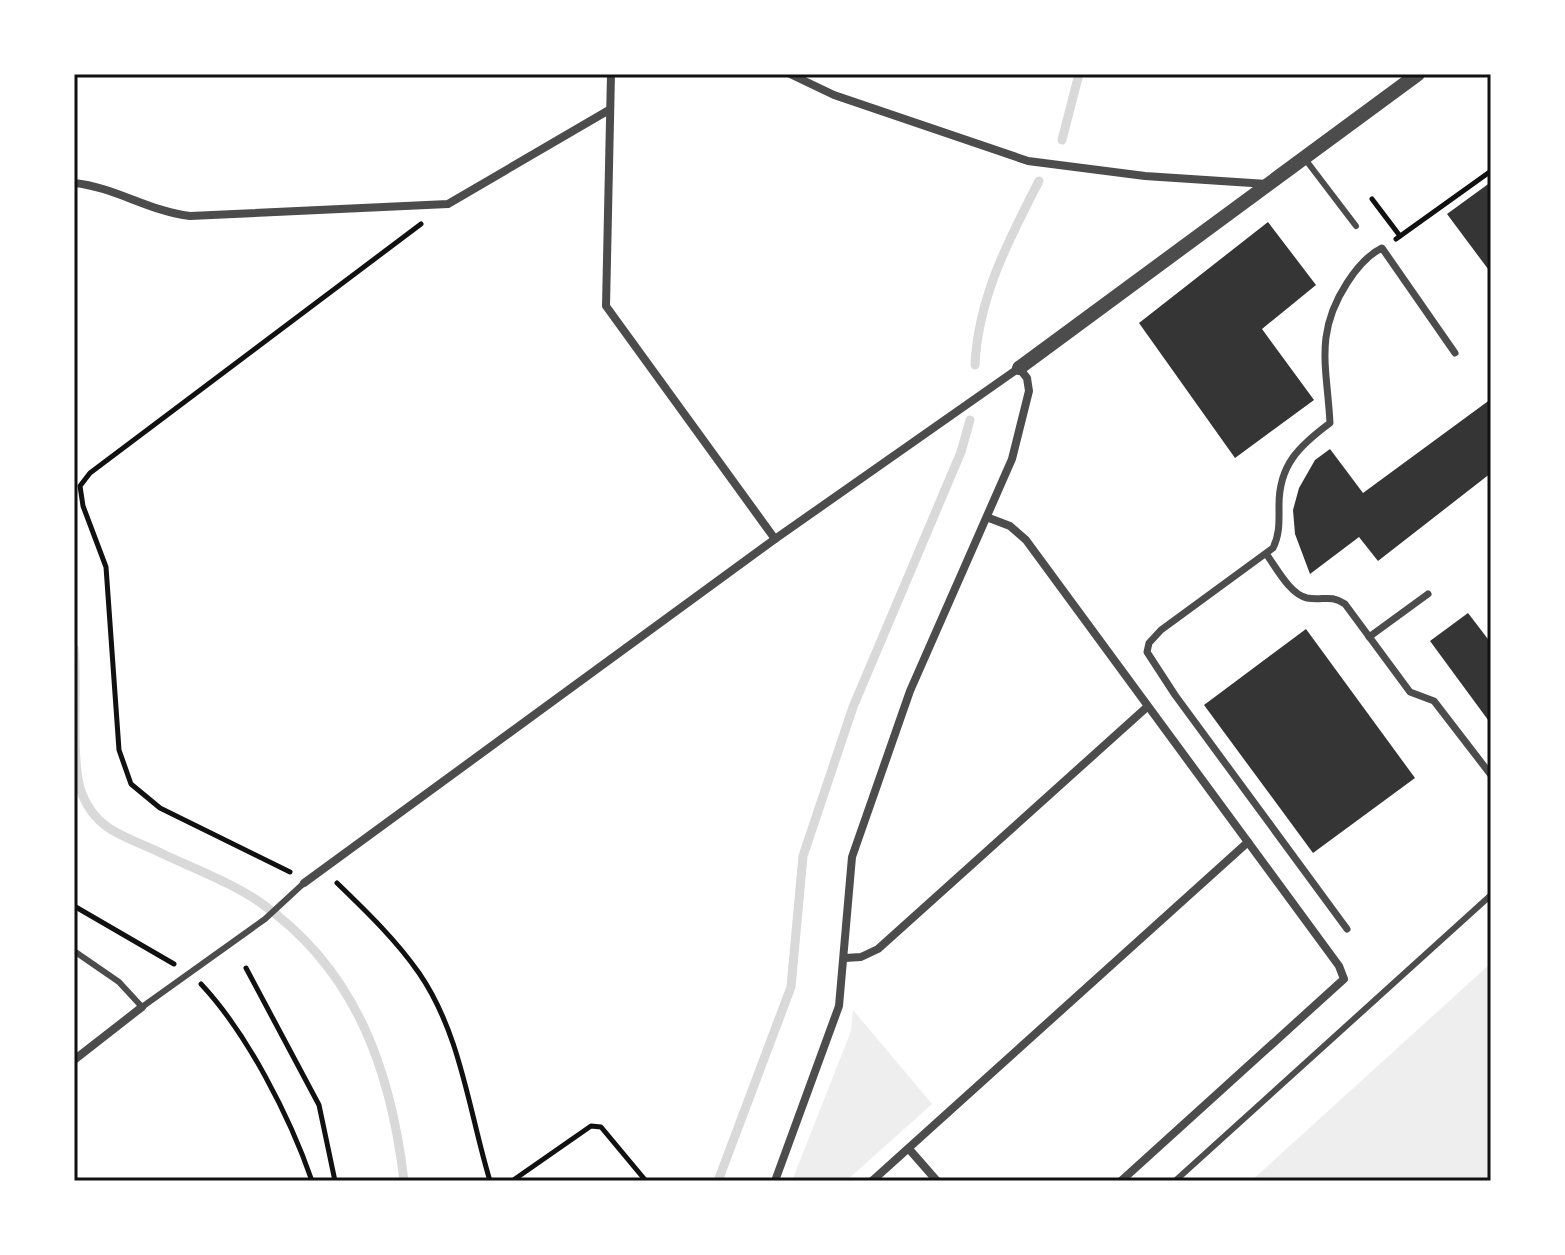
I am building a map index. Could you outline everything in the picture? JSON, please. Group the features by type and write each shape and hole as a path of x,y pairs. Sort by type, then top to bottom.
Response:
{"street":[{"path":"611,74 606,306 775,539"},
{"path":"790,74 834,95 1028,161 1145,176 1267,184"},
{"path":"304,883 775,539 1019,368 1418,74"},
{"path":"74,183 106,187 160,212 190,216 448,204 609,110"},
{"path":"1347,929 1175,695 1147,652 1149,643 1161,630 1267,555 1279,536 1279,483 1285,466 1298,449 1330,423 1323,360 1329,319 1354,271 1382,248 1455,353"},
{"path":"775,1181 833,1030 845,958 852,857 910,691 989,518 1012,459 1027,407 1027,378 1019,368"},
{"path":"989,518 1010,526 1026,540 1339,966 1344,979 1121,1181"},
{"path":"1267,555 1290,587 1305,597 1333,596 1345,604 1410,692 1434,701 1491,775"},
{"path":"1369,637 1428,594"},
{"path":"845,958 861,957 878,949 1147,707"},
{"path":"872,1181 1248,842"},
{"path":"74,1060 142,1007"},
{"path":"909,1149 937,1181"}],"lane":[{"path":"1303,157 1356,226"},
{"path":"74,951 119,982 142,1007 286,903 304,883"},
{"path":"1175,1181 1491,895"}],"path":[{"path":"1382,248 1491,171"},
{"path":"1372,199 1400,236"},
{"path":"304,883 285,869 160,808 131,784 119,750 106,567 83,506 80,486 90,473 448,204"},
{"path":"323,870 391,939 431,994 456,1053 490,1181"},
{"path":"74,906 191,973 236,1031 268,1083 312,1181"},
{"path":"246,968 319,1105 335,1181"},
{"path":"512,1181 591,1126 601,1127 646,1181"}],"shaded area":[{"path":"1491,963 1491,1181 1251,1181"},
{"path":"853,1010 932,1104 846,1181 792,1181 851,1031"}],"building":[{"path":"1491,182 1491,273 1447,214"},
{"path":"1268,222 1316,285 1262,329 1314,400 1235,458 1139,323"},
{"path":"1491,399 1491,473 1378,561 1359,537 1310,574 1295,534 1293,510 1299,488 1315,460 1330,449 1363,493"},
{"path":"1468,613 1491,643 1491,724 1430,641"},
{"path":"1306,629 1415,778 1313,853 1204,705"}],"waterway":[{"path":"1062,140 1079,74"},
{"path":"975,365 977,340 989,293 1006,247 1039,181"},
{"path":"718,1181 791,987 803,856 853,707 961,452 970,420"},
{"path":"74,648 76,764 78,781 89,807 116,833 226,883 261,903 294,930 322,959 345,991 378,1062 390,1100 404,1181"}]}
